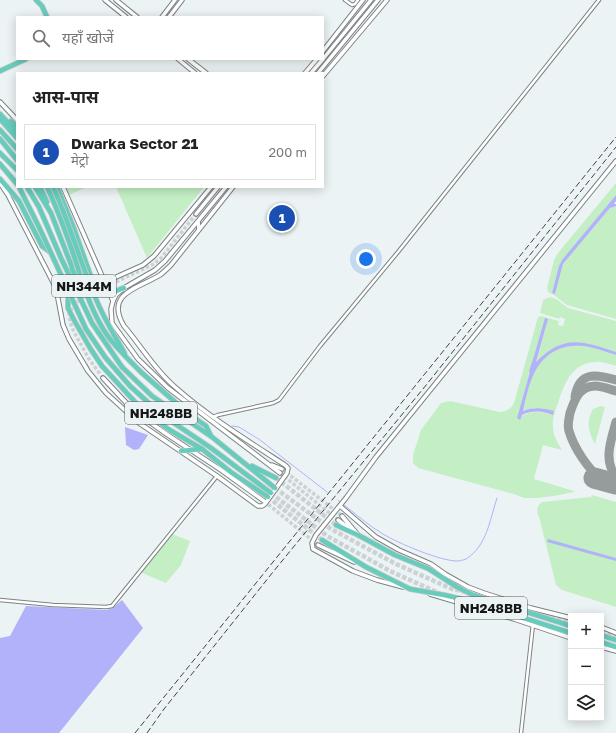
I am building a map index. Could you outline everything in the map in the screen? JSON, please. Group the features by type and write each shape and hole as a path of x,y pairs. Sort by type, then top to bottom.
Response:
{"highway":[{"path":"36,0 42,6 47,16"},
{"path":"0,71 24,60"},
{"path":"0,113 16,126"},
{"path":"0,113 16,131"},
{"path":"0,119 16,137"},
{"path":"0,130 16,149"},
{"path":"0,139 16,159"},
{"path":"0,153 16,169"},
{"path":"0,164 16,183"},
{"path":"0,179 19,201 42,246 50,252"},
{"name":"NH248BB","path":"20,188 86,329 105,357 130,386 162,415 211,448 270,495 232,473"},
{"name":"NH248BB","path":"28,188 39,207 92,324 122,368 152,396 212,437 275,488"},
{"path":"36,188 51,213"},
{"path":"40,188 72,268 82,284 92,292 109,294 124,288"},
{"name":"NH344M","path":"47,188 60,217 82,284 98,319 107,334 142,373 206,426 212,437"},
{"path":"53,188 104,317 130,361"},
{"path":"57,188 80,246 90,279 97,283 105,282"},
{"path":"72,268 68,308 90,348 102,366 136,403 168,429 202,449 232,473 238,468"},
{"path":"82,284 90,279"},
{"path":"181,451 211,448"},
{"path":"243,462 276,478"},
{"path":"337,523 358,535"},
{"name":"NH248BB","path":"358,535 395,555 429,569 458,587 486,600 568,625"},
{"path":"322,540 366,567 410,589"},
{"name":"NH248BB","path":"410,589 470,601 533,623 568,631"},
{"path":"604,636 616,640"},
{"path":"604,643 616,646"}],"street":[{"path":"106,0 125,16"},
{"path":"116,0 136,16"},
{"path":"163,16 175,0"},
{"path":"170,16 182,0"},
{"path":"345,0 350,5 354,5 358,0"},
{"path":"324,50 363,0"},
{"path":"324,58 371,0"},
{"path":"319,72 378,0"},
{"path":"324,75 387,0"},
{"path":"213,417 273,403 279,400 320,346 398,252 599,0"},
{"path":"179,60 194,72"},
{"path":"189,60 205,72"},
{"path":"306,72 316,60"},
{"path":"312,72 322,60"},
{"path":"0,102 16,119"},
{"path":"410,589 377,580 353,571 313,549 312,542 376,457 616,162"},
{"path":"0,183 8,195 50,274 56,288 63,325 69,339 88,371 130,416 258,506 262,506 287,473 288,468 213,417 175,387 163,375 124,326 118,313 119,304 126,292 160,275 171,265 232,188"},
{"path":"63,188 113,301"},
{"path":"105,282 143,265 154,256 211,188"},
{"path":"196,214 217,188"},
{"path":"225,188 165,261 156,270 124,288 113,301 111,314 112,323 138,359 168,388 216,426 267,463 281,471"},
{"path":"198,222 199,230"},
{"path":"103,378 133,410 264,501"},
{"path":"216,426 220,422"},
{"path":"0,600 53,605 112,606 217,476"},
{"path":"340,506 376,537 399,550 431,564 468,587 531,608 568,617"},
{"path":"342,516 358,535"},
{"path":"318,545 366,567"},
{"path":"521,733 533,623 568,637"},
{"path":"604,628 616,633"},
{"path":"604,648 616,651"}],"green space":[{"path":"616,183 616,195 561,263 552,293 555,293 563,264 610,208 616,206 616,319 567,305 548,292 547,288 554,260 558,253"},
{"path":"66,188 85,188 69,195"},
{"path":"116,188 203,188 147,258"},
{"path":"550,297 556,299 568,308 616,321 616,352 583,343 564,344 545,354 536,363 548,319 529,371 531,372 517,418 534,412 542,412 553,415 534,408 523,411 533,375 542,360 549,354 567,346 583,346 616,355 616,366 600,362 587,363 580,366 570,376 560,396 553,421 553,430 562,450 543,445 534,479 574,492 538,498 524,498 418,468 413,463 413,455 421,430 441,403 450,401 500,412 512,407 538,317 541,316 559,321 558,325 563,326 565,319 560,317 559,319 540,313 543,300"},
{"path":"601,406 605,407 595,444 589,431 589,418 593,409"},
{"path":"592,495 616,502 616,607 562,590 556,585 537,513 538,506 542,502 591,497"},
{"path":"172,534 190,541 181,565 166,583 140,572"}],"water":[{"path":"616,195 616,201 614,204 616,204 616,206 610,208 563,264 555,294 552,293 562,260"},
{"path":"545,318 548,319 536,362 556,347 574,342 604,348 616,352 616,355 583,346 568,346 550,354 538,367 530,383 523,411 534,408 542,409 554,411 553,415 541,412 526,413 522,415 520,420 517,418"},
{"path":"125,427 148,435 139,449 134,450 126,445"},
{"path":"548,539 616,558 616,561 547,542"},
{"path":"122,600 143,628 59,733 0,733 0,638 10,636 26,606 107,610 114,607"}],"waterway":[{"path":"16,208 57,286"},
{"path":"62,309 66,328"},
{"path":"87,364 90,370"},
{"path":"232,426 239,427 260,440 327,492"},
{"path":"344,505 383,534 398,542 430,555 458,561 466,559 479,547 487,532 497,498"}],"taxiway":[{"path":"575,397 580,383 590,376 602,376 616,380"},
{"path":"601,479 586,464 571,438 568,426 570,413 575,399 581,391 589,387 598,386 616,391"},
{"path":"616,422 609,450 610,464 616,477"}],"runway":[{"path":"594,478 616,484"}],"tunnel":[{"path":"103,378 89,359 73,330 69,313 74,305 82,298 154,264 162,257 196,214"},
{"path":"282,469 342,516"},
{"path":"280,473 338,520"},
{"path":"276,478 336,525"},
{"path":"275,488 331,529 396,564 452,589 466,592"},
{"path":"271,493 327,536 392,572 439,593"},
{"path":"268,497 322,540"},
{"path":"264,501 318,545"},
{"path":"459,601 479,606"},
{"path":"532,611 568,622"},
{"path":"604,633 616,637"},
{"path":"604,645 612,648"}],"railway":[{"path":"135,733 616,137"},
{"path":"147,733 164,709 273,572 427,384 616,147"}],"place":[{"name":"Dwarka Sector 21","path":"282,218"}]}
